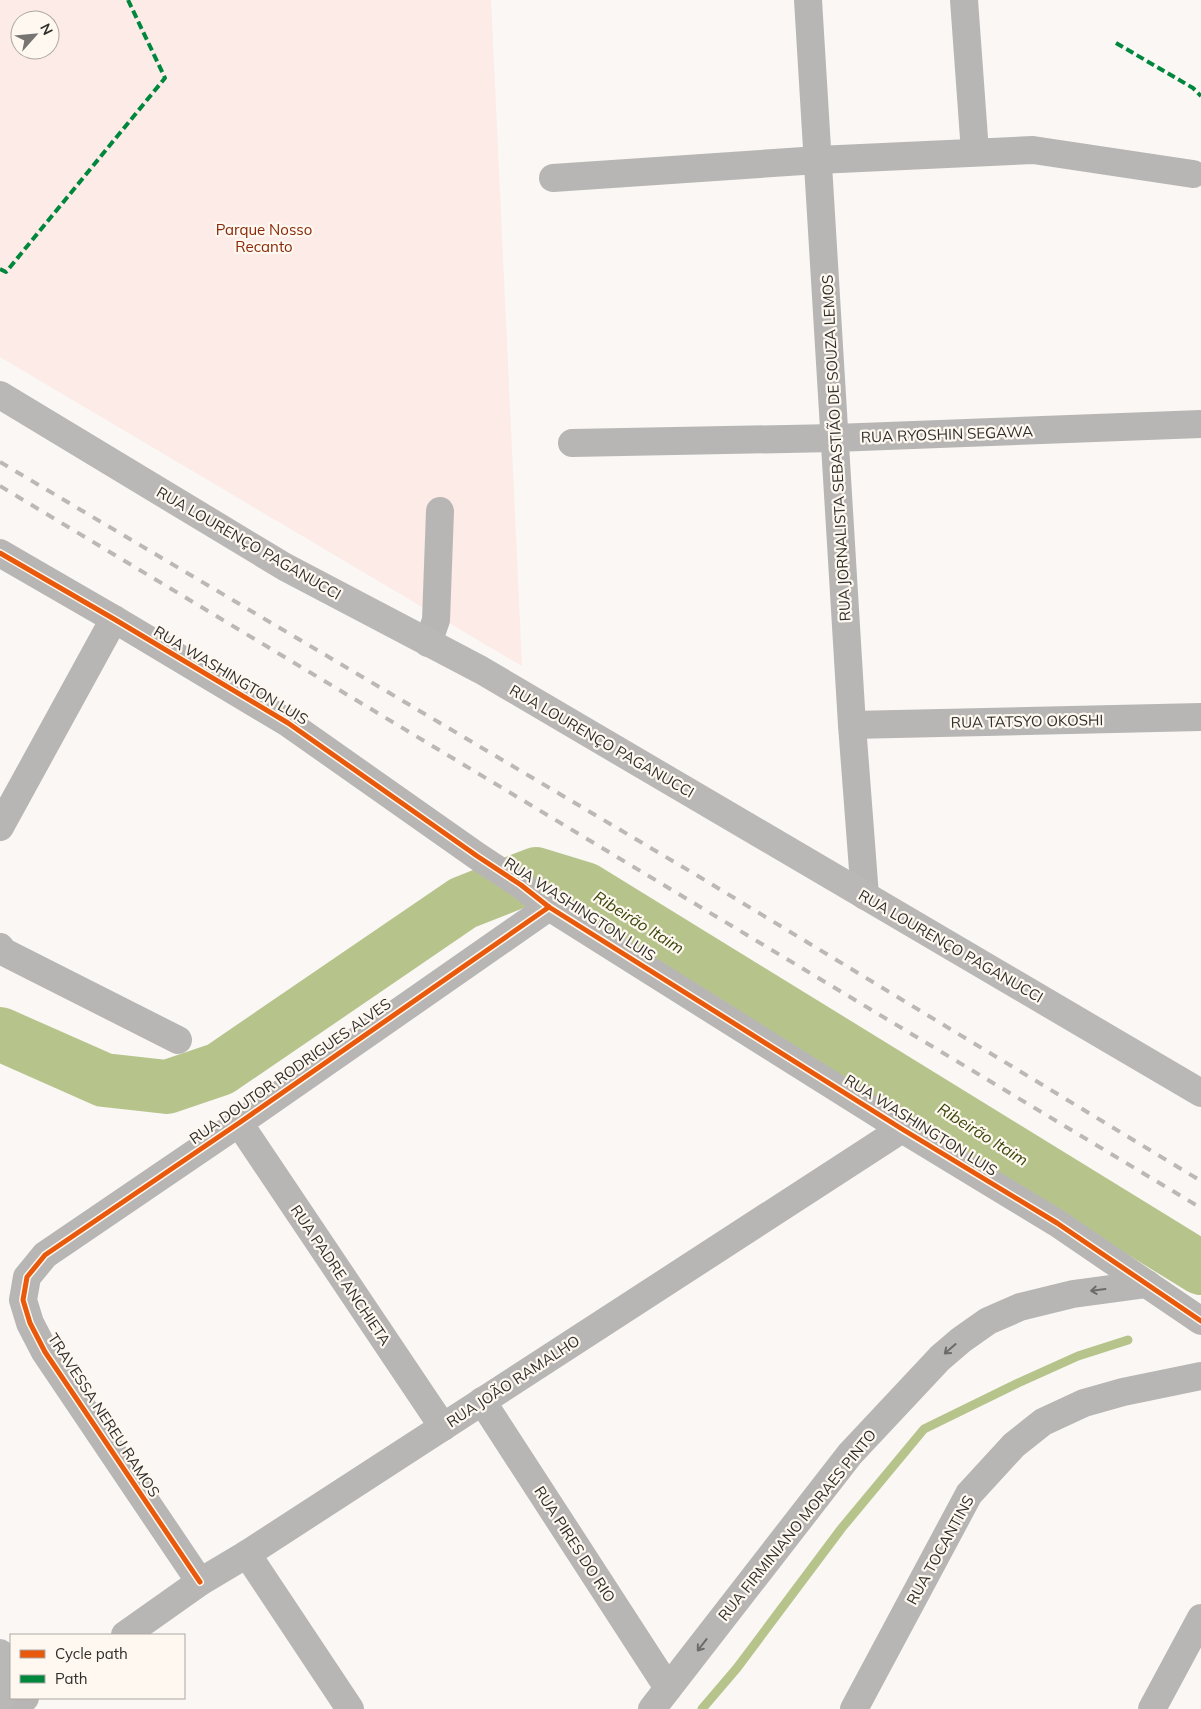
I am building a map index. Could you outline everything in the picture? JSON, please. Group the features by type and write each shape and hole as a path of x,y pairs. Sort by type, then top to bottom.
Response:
{"main road":[{"name":"RUA LOURENÇO PAGANUCCI","path":"0,395 285,566 481,670 1201,1093"},
{"path":"0,1653 2,1690 0,1699"}],"street":[{"name":"RUA JORNALISTA SEBASTIÃO DE SOUZA LEMOS","path":"808,0 852,725 865,896"},
{"path":"964,0 975,152"},
{"path":"553,178 818,160 1033,150 1193,174"},
{"name":"RUA RYOSHIN SEGAWA","path":"572,444 835,438 1201,424"},
{"path":"428,642 436,620 440,510"},
{"name":"RUA WASHINGTON LUIS","path":"0,553 288,723 521,885 549,907 902,1129 1057,1223 1201,1321"},
{"path":"0,827 114,619"},
{"name":"RUA TATSYO OKOSHI","path":"852,725 1201,717"},
{"name":"RUA DOUTOR RODRIGUES ALVES","path":"45,1255 549,907"},
{"path":"0,947 4,952 178,1040"},
{"name":"RUA PADRE ANCHIETA","path":"238,1123 443,1427"},
{"name":"RUA JOÃO RAMALHO","path":"126,1634 200,1582 247,1554 902,1129"},
{"name":"TRAVESSA NEREU RAMOS","path":"45,1255 27,1277 23,1300 30,1323 45,1352 200,1582"},
{"name":"RUA FIRMINIANO MORAES PINTO","path":"660,1699 850,1454 940,1358 960,1340 988,1321 1020,1307 1074,1294 1146,1284"},
{"name":"RUA TOCANTINS","path":"854,1709 969,1494 1014,1445 1043,1422 1084,1403 1123,1392 1201,1376"},
{"name":"RUA PIRES DO RIO","path":"482,1401 660,1699"},
{"path":"247,1554 350,1709"},
{"path":"1152,1709 1201,1618"},
{"path":"1,1709 23,1699"}],"green space":[{"name":"Parque Nosso Recanto","path":"0,0 491,0 522,666 0,357"}],"waterway":[{"name":"Ribeirão Itaim","path":"0,1034 104,1080 167,1087 220,1069 463,903 536,874 585,889 1201,1268"},
{"path":"1114,1216 1116,1241"},
{"path":"702,1709 737,1668 841,1529 924,1429 1078,1356 1128,1340"}],"railway":[{"path":"0,462 698,876 1201,1181"},
{"path":"0,486 1201,1208"}],"marked path":[{"path":"0,269 6,272 165,78 128,0"},
{"path":"1116,43 1193,88 1201,96"}],"cycle path":[{"path":"0,553 288,723 521,885 549,907 902,1129 1057,1223 1201,1321"},
{"path":"200,1582 45,1352 30,1323 23,1300 27,1277 45,1255 239,1123 549,907"}]}
